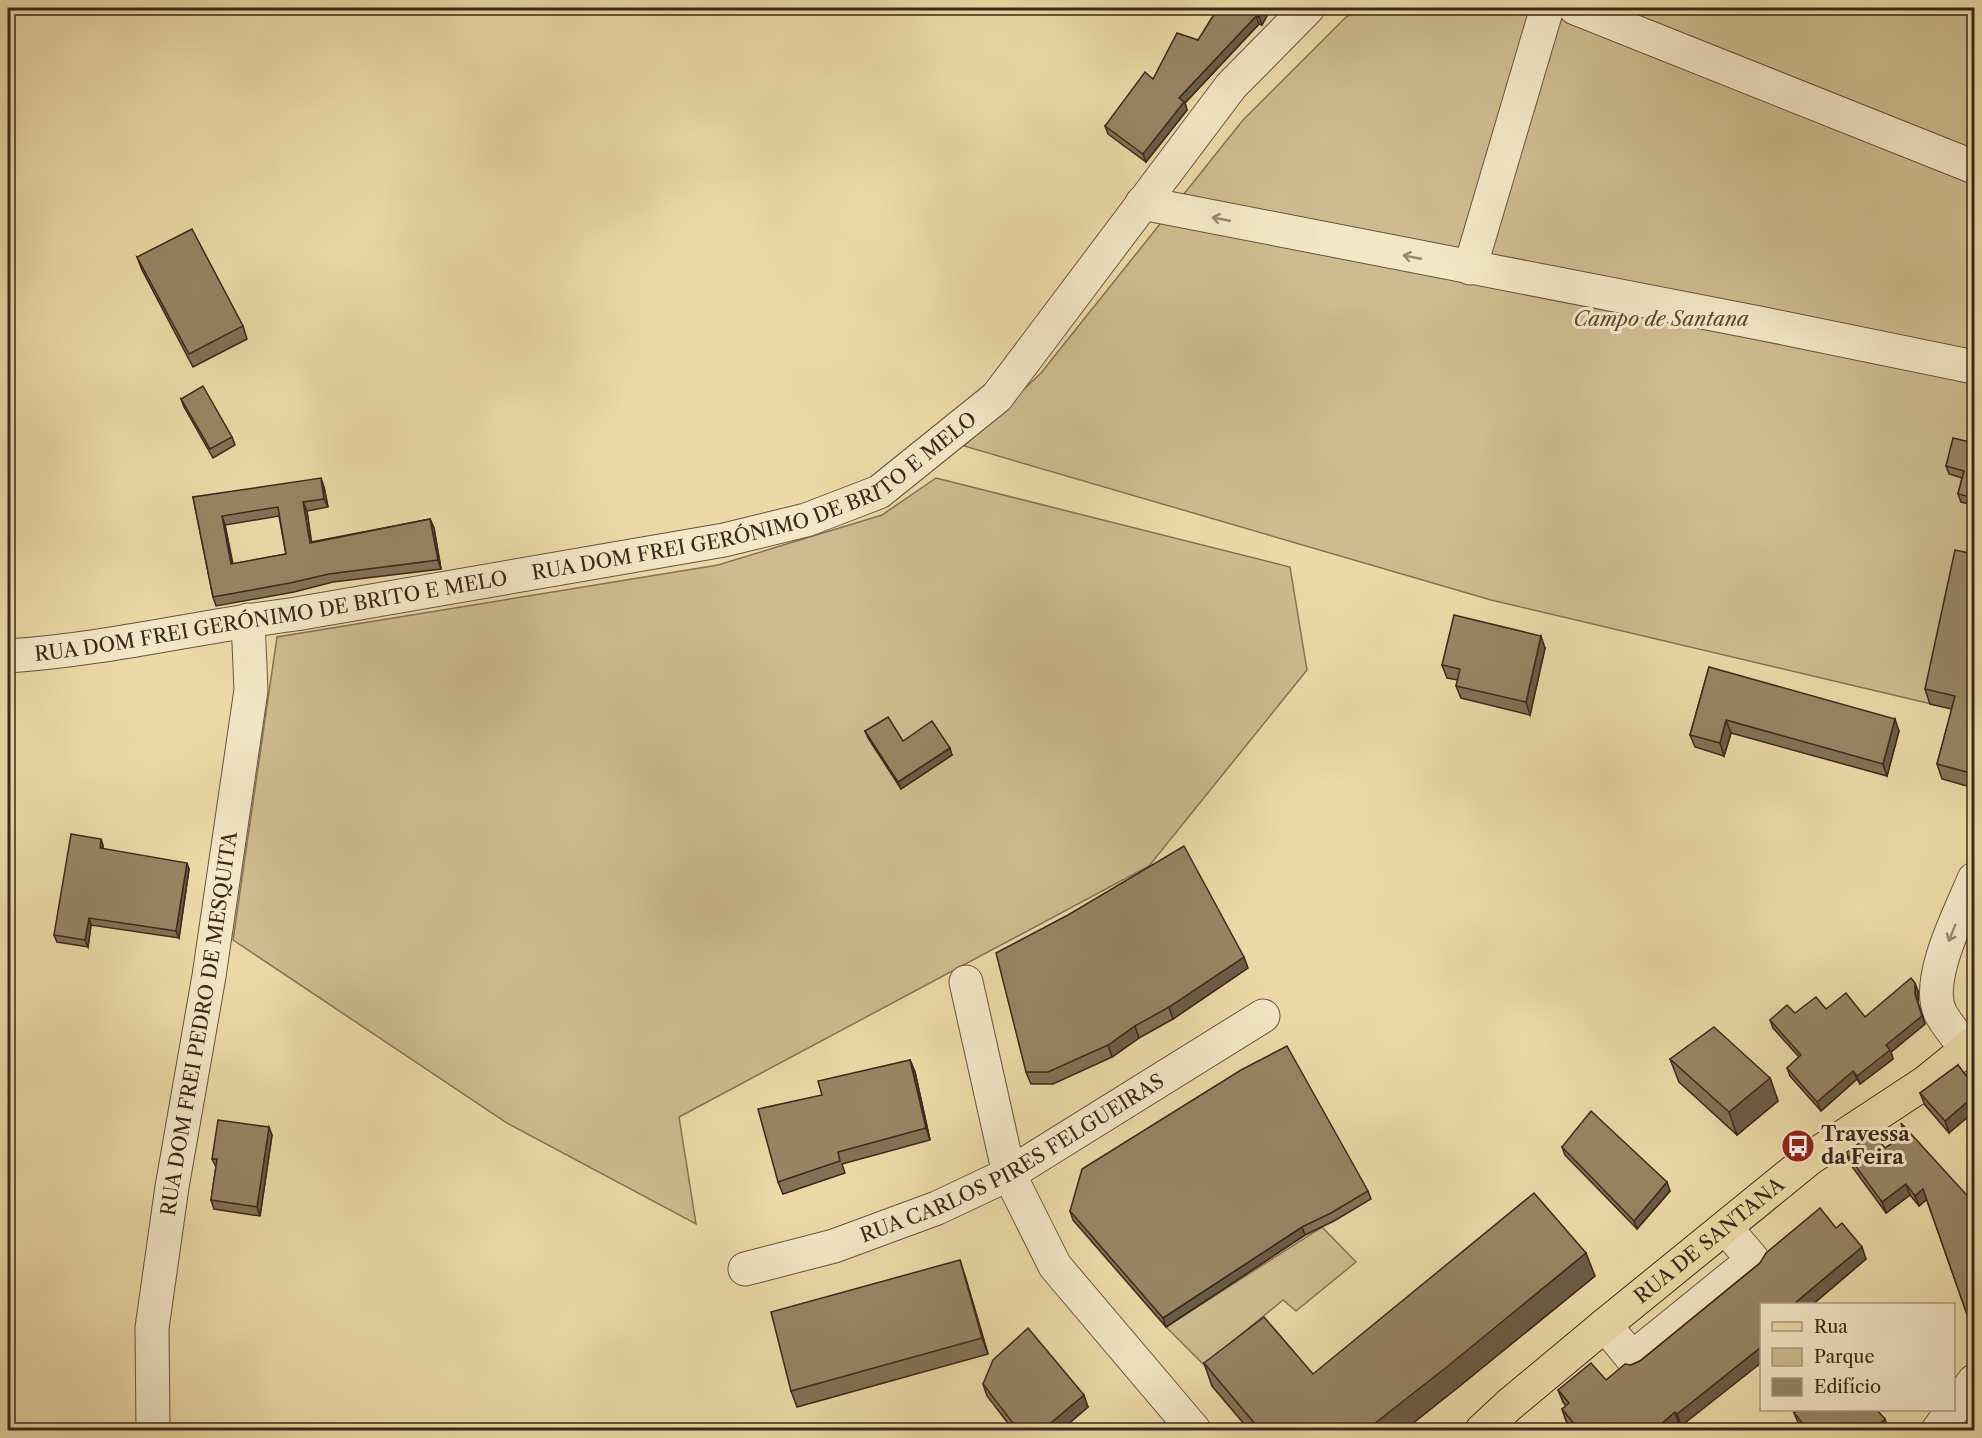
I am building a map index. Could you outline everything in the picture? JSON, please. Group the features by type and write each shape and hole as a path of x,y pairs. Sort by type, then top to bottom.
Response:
{"main road":[{"name":"RUA DE SANTANA","path":"1482,1431 1509,1405 1605,1325 1809,1159 1926,1082 1971,1047"}],"street":[{"name":"RUA DOM FREI GERÓNIMO DE BRITO E MELO","path":"8,656 54,653 296,614 724,540 806,520 879,492 997,397 1231,86 1308,8"},
{"path":"1470,268 1547,8"},
{"path":"1575,8 1974,167"},
{"path":"1142,203 1974,367"},
{"name":"RUA DOM FREI PEDRO DE MESQUITA","path":"153,1431 152,1328 172,1187 209,976 251,690 248,620"},
{"path":"1971,1047 1940,1011 1937,993 1940,963 1974,879"},
{"path":"966,982 1009,1174 1055,1266 1194,1431"},
{"name":"RUA CARLOS PIRES FELGUEIRAS","path":"745,1269 834,1246 937,1208 1009,1174 1263,1016"},
{"path":"1955,1407 1974,1381"},
{"path":"1938,1431 1952,1411"}],"green space":[{"name":"Campo de Santana","path":"1362,8 1974,8 1974,714 1491,600 964,446 1041,373 1243,120 1346,17"},
{"path":"936,478 1290,567 1307,670 1149,866 679,1117 696,1224 507,1123 233,940 277,637 718,565 882,515"},
{"path":"1322,1227 1356,1262 1296,1311 1283,1300 1204,1365 1166,1327"}],"building":[{"path":"1218,8 1264,8 1259,17 1256,16 1179,98 1184,102 1143,154 1105,126 1145,72 1153,79 1177,33 1198,40"},
{"path":"192,229 243,326 189,354 137,257"},
{"path":"203,386 232,437 210,449 181,399"},
{"path":"1953,438 1974,443 1974,498 1958,494 1964,471 1946,466"},
{"path":"321,478 324,499 303,502 310,543 430,519 438,560 329,574 213,597 193,497","holes":["278,507 286,554 231,564 222,516"]},
{"path":"1955,550 1974,554 1974,774 1937,764 1955,696 1925,689"},
{"path":"1454,615 1541,636 1526,702 1456,686 1460,669 1442,665"},
{"path":"1709,667 1895,719 1883,764 1726,720 1720,743 1690,735"},
{"path":"888,717 903,741 932,721 950,748 898,782 865,731"},
{"path":"71,834 101,839 100,848 187,863 176,931 89,918 85,940 54,935"},
{"path":"1184,846 1244,957 1108,1045 1048,1072 1026,1072 996,953 1068,915"},
{"path":"1911,978 1915,983 1915,994 1922,1016 1886,1045 1890,1050 1857,1076 1853,1071 1817,1102 1787,1068 1801,1055 1770,1020 1787,1005 1795,1013 1816,997 1826,1009 1846,993 1865,1017"},
{"path":"1714,1027 1770,1078 1729,1112 1670,1059"},
{"path":"1287,1046 1368,1191 1302,1227 1163,1318 1070,1211 1082,1169 1241,1070"},
{"path":"910,1060 926,1128 838,1152 840,1161 778,1182 758,1109 822,1095 818,1081"},
{"path":"1958,1065 1968,1078 1974,1072 1974,1096 1945,1121 1920,1093"},
{"path":"1591,1111 1667,1182 1634,1221 1562,1147"},
{"path":"218,1120 269,1127 257,1207 211,1200 217,1159 212,1159"},
{"path":"1901,1123 1974,1203 1974,1315 1970,1323 1923,1189 1915,1196 1906,1184 1882,1202 1846,1153 1873,1133 1885,1148 1904,1135"},
{"path":"1534,1193 1586,1253 1365,1431 1261,1431 1204,1363 1264,1317 1313,1374"},
{"path":"1820,1208 1836,1228 1842,1223 1862,1247 1796,1303 1760,1303 1760,1348 1653,1431 1580,1431 1562,1409 1569,1403 1558,1390 1591,1363 1606,1380 1625,1364 1631,1365 1640,1361 1760,1263 1766,1253"},
{"path":"960,1260 982,1338 791,1391 771,1312"},
{"path":"1028,1328 1084,1395 1041,1431 1019,1431 983,1384 993,1360"},
{"path":"1797,1411 1878,1411 1885,1419 1871,1431 1809,1431 1794,1413"}],"place":[{"name":"Travessa da Feira","path":"1798,1146"}]}
